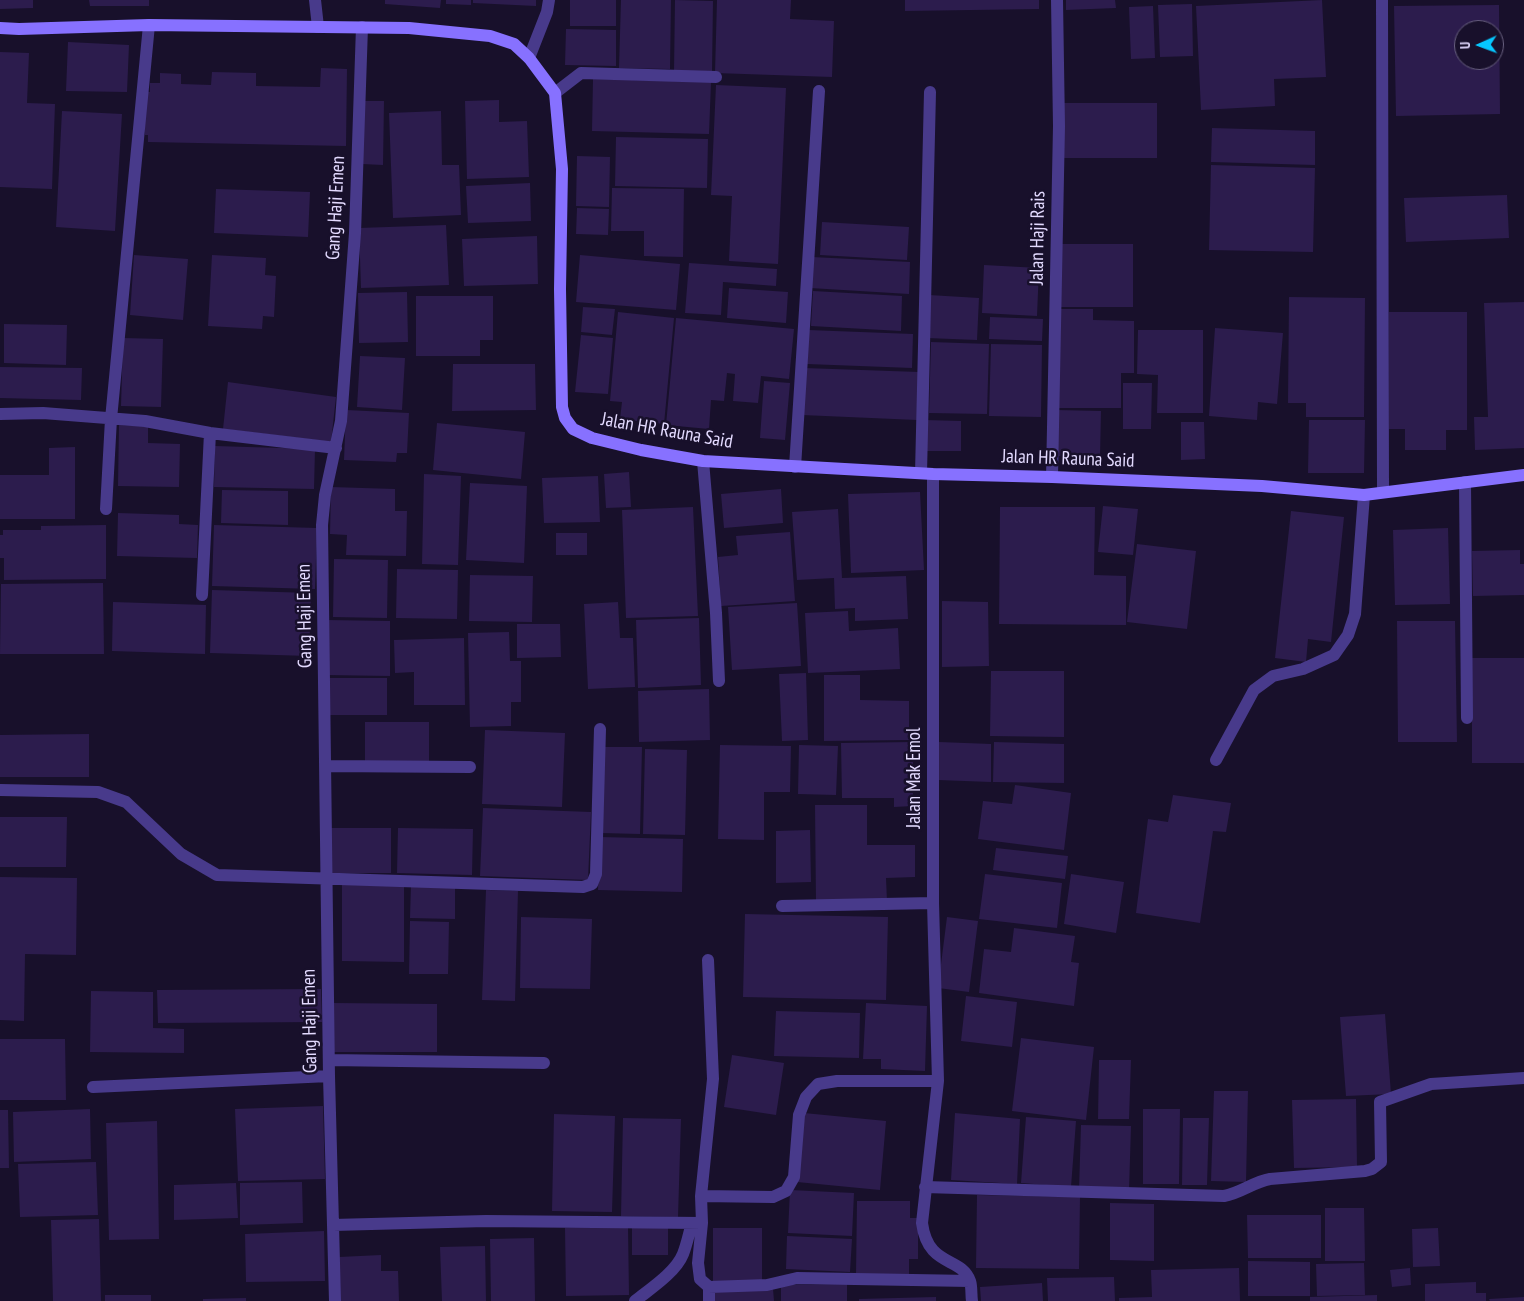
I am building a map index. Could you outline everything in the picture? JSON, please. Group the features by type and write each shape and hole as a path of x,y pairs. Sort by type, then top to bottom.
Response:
{"main road":[{"path":"0,28 149,26 362,27 409,28 490,36 514,44 529,58 555,93"},
{"name":"Jalan HR Rauna Said","path":"555,93 562,169 560,290 562,407 565,418 573,429 592,438 641,450 703,461 927,474 1262,486 1364,495 1524,475"}],"street":[{"path":"315,0 318,27"},
{"path":"529,58 547,12 549,0"},
{"name":"Jalan Haji Rais","path":"1052,477 1059,126 1058,0"},
{"path":"1382,0 1383,492"},
{"path":"106,509 111,419 149,26"},
{"name":"Gang Haji Emen","path":"334,1301 329,1076 322,525 325,494 341,421 355,233 362,27"},
{"path":"555,93 582,73 716,77"},
{"path":"795,467 819,91"},
{"name":"Jalan Mak Emol","path":"930,92 927,474 938,1081 922,1223 923,1236 935,1254 964,1271 970,1281"},
{"path":"0,414 43,413 145,421 210,432 336,448"},
{"path":"202,595 210,432"},
{"path":"703,461 716,613 719,681"},
{"path":"1465,482 1467,718"},
{"path":"1216,760 1254,690 1273,676 1303,670 1334,655 1348,635 1355,614 1364,495"},
{"path":"0,790 98,792 126,802 181,854 217,875 583,887 592,884 596,874 600,729"},
{"path":"325,766 470,766"},
{"path":"782,906 934,903"},
{"path":"708,960 713,1079 697,1223 700,1279 709,1287 767,1285 797,1278 970,1281 972,1301"},
{"path":"330,1060 544,1063"},
{"path":"93,1087 329,1076"},
{"path":"925,1187 1224,1196 1232,1195 1264,1180 1365,1171 1372,1169 1381,1162 1380,1102 1431,1084 1524,1078"},
{"path":"701,1196 773,1197 786,1191 794,1177 799,1115 806,1097 818,1084 837,1082 938,1081"},
{"path":"333,1225 486,1221 697,1223"},
{"path":"635,1301 676,1266 683,1256 697,1223"},
{"path":"709,1287 709,1301"}],"building":[{"path":"0,0 33,0 33,8 0,9"},
{"path":"89,0 149,0 149,6 90,6"},
{"path":"385,0 441,0 440,8 385,4"},
{"path":"446,0 471,0 471,5 446,4"},
{"path":"473,0 536,0 536,6 473,3"},
{"path":"570,0 616,0 616,26 570,26"},
{"path":"621,0 671,0 670,69 619,68"},
{"path":"675,0 713,1 712,72 674,71"},
{"path":"717,0 791,0 790,19 834,21 832,77 715,73"},
{"path":"905,0 1039,0 1039,9 905,11"},
{"path":"1066,0 1115,0 1116,8 1066,10"},
{"path":"1322,0 1326,77 1274,79 1275,106 1201,110 1196,6"},
{"path":"1192,4 1193,56 1160,57 1158,5"},
{"path":"1499,5 1499,20 1454,20 1454,70 1500,70 1500,114 1396,116 1394,6"},
{"path":"1153,6 1155,58 1131,59 1129,7"},
{"path":"566,29 616,30 616,66 565,65"},
{"path":"68,42 129,45 127,92 66,91"},
{"path":"0,52 29,53 27,103 55,104 52,189 0,187"},
{"path":"321,68 347,69 346,146 148,142 148,135 145,135 145,91 150,92 150,83 160,83 160,73 181,74 181,84 211,85 212,72 256,73 256,86 320,87"},
{"path":"593,79 711,82 709,134 592,131"},
{"path":"716,85 786,88 778,264 729,261 732,196 711,195"},
{"path":"499,100 499,122 527,121 529,177 467,179 465,101"},
{"path":"364,101 384,101 383,165 362,164"},
{"path":"1064,103 1157,103 1157,158 1064,158"},
{"path":"62,111 122,114 115,231 56,227"},
{"path":"441,111 442,165 459,165 461,215 393,218 389,113"},
{"path":"1212,128 1315,131 1315,165 1211,162"},
{"path":"616,137 708,139 707,188 615,186"},
{"path":"577,156 610,157 609,207 576,206"},
{"path":"1211,165 1315,168 1313,252 1209,250"},
{"path":"530,183 531,221 468,223 466,186"},
{"path":"612,188 684,189 683,257 644,256 644,231 611,231"},
{"path":"216,189 310,192 308,237 214,233"},
{"path":"1507,195 1509,238 1406,242 1404,198"},
{"path":"577,208 609,209 608,235 576,234"},
{"path":"822,222 909,227 907,260 820,255"},
{"path":"446,225 449,285 361,288 359,228"},
{"path":"537,236 538,284 464,286 462,239"},
{"path":"1060,244 1133,244 1133,307 1061,307"},
{"path":"134,255 188,259 183,320 130,315"},
{"path":"212,255 266,258 265,275 276,276 274,317 263,316 262,329 208,326"},
{"path":"580,255 680,264 676,310 576,302"},
{"path":"812,257 910,262 909,294 810,288"},
{"path":"689,263 777,269 776,286 723,282 721,315 685,313"},
{"path":"984,265 1039,268 1037,316 982,313"},
{"path":"729,288 788,292 786,323 727,318"},
{"path":"813,291 902,296 901,331 811,326"},
{"path":"407,292 408,342 359,343 358,293"},
{"path":"929,295 979,298 977,340 927,338"},
{"path":"416,296 493,296 493,340 480,340 480,356 416,356"},
{"path":"1289,297 1365,298 1364,417 1306,417 1306,403 1288,403"},
{"path":"1524,302 1524,448 1475,450 1474,417 1488,417 1484,303"},
{"path":"583,307 615,309 612,335 581,332"},
{"path":"1057,309 1093,309 1093,320 1134,321 1134,373 1121,373 1121,408 1057,408"},
{"path":"618,312 674,318 664,424 620,419 622,402 610,401"},
{"path":"1389,312 1467,312 1467,430 1446,430 1446,450 1405,450 1405,429 1389,429"},
{"path":"990,317 1043,319 1042,341 989,339"},
{"path":"676,318 794,329 789,379 761,376 758,403 733,401 735,374 727,373 724,401 711,400 709,429 666,425"},
{"path":"4,324 67,325 66,365 4,363"},
{"path":"1215,328 1283,333 1277,404 1258,402 1257,420 1209,416"},
{"path":"808,330 913,334 912,368 807,364"},
{"path":"1138,330 1203,330 1203,413 1157,413 1158,375 1137,374"},
{"path":"581,335 613,338 608,394 575,392"},
{"path":"123,338 163,339 161,407 121,406"},
{"path":"931,342 989,344 987,414 929,413"},
{"path":"991,344 1042,345 1041,417 989,416"},
{"path":"360,356 405,358 402,410 357,407"},
{"path":"453,364 535,364 536,410 452,411"},
{"path":"0,367 82,368 81,400 0,398"},
{"path":"804,368 919,372 917,420 802,415"},
{"path":"764,381 790,383 785,440 760,438"},
{"path":"228,382 336,397 331,442 223,429"},
{"path":"1123,383 1152,383 1151,429 1123,429"},
{"path":"346,410 409,413 407,453 397,453 396,462 344,460"},
{"path":"1055,410 1101,411 1100,457 1055,456"},
{"path":"924,420 961,421 961,451 923,451"},
{"path":"1309,420 1365,420 1364,473 1308,473"},
{"path":"1181,422 1204,422 1205,459 1181,460"},
{"path":"437,423 525,432 521,479 433,470"},
{"path":"119,425 148,426 148,443 180,444 179,487 118,486"},
{"path":"215,446 315,449 314,489 214,487"},
{"path":"75,447 75,519 0,519 0,475 49,475 49,448"},
{"path":"629,472 631,507 606,508 604,474"},
{"path":"424,474 461,476 458,565 422,564"},
{"path":"598,476 600,522 544,523 542,478"},
{"path":"470,483 527,486 524,563 466,560"},
{"path":"331,487 395,489 395,511 407,511 406,556 346,555 347,535 330,534"},
{"path":"781,489 783,523 724,528 721,494"},
{"path":"222,490 288,491 288,525 221,523"},
{"path":"920,492 924,570 851,573 848,494"},
{"path":"1103,506 1138,509 1133,555 1098,552"},
{"path":"693,507 698,616 626,618 622,510"},
{"path":"1000,507 1095,507 1094,575 1126,576 1126,625 999,624"},
{"path":"838,509 842,578 906,576 908,619 855,621 855,608 835,609 834,578 797,580 792,512"},
{"path":"1291,511 1344,517 1331,642 1308,639 1306,662 1275,658"},
{"path":"118,513 179,515 179,524 198,525 197,558 117,556"},
{"path":"106,525 106,579 4,580 4,558 0,558 0,535 3,535 3,530 41,530 41,526"},
{"path":"214,525 317,528 315,589 212,586"},
{"path":"1448,528 1450,604 1395,605 1393,530"},
{"path":"790,532 795,601 721,606 718,557 738,555 736,536"},
{"path":"556,533 587,533 587,555 556,555"},
{"path":"1137,544 1196,551 1187,629 1127,622"},
{"path":"1520,550 1520,564 1524,564 1524,595 1473,596 1472,551"},
{"path":"334,559 388,560 387,618 333,617"},
{"path":"397,569 458,570 457,619 396,618"},
{"path":"470,575 533,576 532,622 469,621"},
{"path":"103,583 104,654 0,654 1,584"},
{"path":"212,590 311,593 309,656 210,653"},
{"path":"942,601 988,602 989,666 942,667"},
{"path":"113,602 206,605 205,654 112,651"},
{"path":"618,602 620,638 633,638 635,687 588,689 584,604"},
{"path":"797,603 801,666 732,670 728,607"},
{"path":"848,611 849,631 898,628 900,669 808,673 805,613"},
{"path":"699,618 701,685 638,688 636,620"},
{"path":"326,620 390,621 390,676 326,675"},
{"path":"1397,621 1455,621 1457,742 1398,742"},
{"path":"517,624 560,624 561,657 517,658"},
{"path":"509,632 510,661 521,661 521,702 511,702 511,726 470,727 468,633"},
{"path":"464,638 465,705 414,705 414,672 395,673 394,640"},
{"path":"1472,658 1524,658 1524,763 1472,763"},
{"path":"991,671 1064,671 1064,737 990,736"},
{"path":"806,673 808,740 782,741 779,674"},
{"path":"824,675 860,675 860,700 909,701 909,740 824,741"},
{"path":"329,678 387,678 387,715 329,715"},
{"path":"709,689 710,740 639,742 638,691"},
{"path":"365,722 429,722 429,763 365,763"},
{"path":"485,730 565,733 562,807 482,804"},
{"path":"89,734 89,777 0,777 0,735"},
{"path":"913,742 913,806 894,807 894,798 842,798 841,743"},
{"path":"939,742 991,744 991,782 938,780"},
{"path":"994,742 1064,744 1064,783 993,782"},
{"path":"720,745 791,746 790,792 764,792 764,840 718,839"},
{"path":"799,745 838,746 836,795 798,794"},
{"path":"603,747 642,747 640,834 601,833"},
{"path":"645,749 687,750 685,835 643,834"},
{"path":"1015,785 1071,793 1064,850 978,839 983,801 1012,804"},
{"path":"1173,795 1231,803 1226,832 1213,831 1200,923 1136,913 1148,819 1168,822"},
{"path":"815,805 867,805 867,845 915,845 915,877 886,878 887,901 816,903"},
{"path":"483,808 591,812 588,880 480,876"},
{"path":"0,817 67,817 66,867 0,867"},
{"path":"331,828 391,828 391,873 331,873"},
{"path":"398,828 473,829 472,875 397,873"},
{"path":"810,830 811,882 776,883 776,831"},
{"path":"600,837 683,839 682,892 598,890"},
{"path":"996,848 1068,856 1065,879 993,870"},
{"path":"985,874 1062,883 1057,928 979,919"},
{"path":"1071,874 1124,882 1116,933 1064,924"},
{"path":"0,877 77,878 76,955 25,954 24,1021 0,1020"},
{"path":"342,884 404,884 404,962 342,961"},
{"path":"411,885 455,885 455,919 410,918"},
{"path":"486,890 518,891 515,1001 482,1000"},
{"path":"745,914 888,917 886,1000 743,997"},
{"path":"521,917 592,919 590,989 520,988"},
{"path":"947,917 978,921 969,992 938,988"},
{"path":"410,921 449,922 448,974 409,974"},
{"path":"1014,928 1075,936 1071,962 1079,963 1074,1006 979,993 984,949 1011,952"},
{"path":"321,989 322,1022 158,1023 157,990"},
{"path":"91,991 153,992 153,1028 184,1029 184,1053 90,1052"},
{"path":"966,996 1017,1002 1012,1047 961,1041"},
{"path":"333,1003 437,1004 437,1052 333,1052"},
{"path":"866,1003 927,1006 925,1071 881,1069 881,1059 863,1059"},
{"path":"776,1011 860,1013 859,1058 774,1056"},
{"path":"1385,1014 1391,1094 1346,1096 1340,1017"},
{"path":"1021,1038 1094,1047 1086,1120 1012,1111"},
{"path":"0,1039 65,1039 66,1100 0,1100"},
{"path":"732,1055 784,1063 776,1115 724,1107"},
{"path":"1099,1060 1131,1060 1129,1119 1098,1119"},
{"path":"1214,1091 1248,1091 1246,1182 1211,1181"},
{"path":"1356,1099 1357,1167 1294,1168 1292,1100"},
{"path":"323,1106 325,1179 238,1181 235,1109"},
{"path":"90,1109 91,1159 14,1162 13,1112"},
{"path":"1143,1109 1180,1109 1179,1184 1143,1184"},
{"path":"0,1110 8,1110 9,1168 0,1168"},
{"path":"804,1113 886,1121 880,1190 797,1182"},
{"path":"955,1113 1020,1119 1017,1184 951,1180"},
{"path":"554,1114 615,1116 612,1212 552,1211"},
{"path":"1026,1117 1076,1121 1071,1187 1021,1183"},
{"path":"623,1118 681,1119 678,1217 621,1216"},
{"path":"1183,1118 1209,1118 1207,1185 1182,1185"},
{"path":"157,1121 159,1239 109,1240 106,1123"},
{"path":"1081,1125 1131,1126 1129,1191 1079,1190"},
{"path":"96,1162 98,1215 20,1217 18,1164"},
{"path":"302,1182 303,1223 240,1225 240,1183"},
{"path":"236,1183 238,1218 174,1220 174,1185"},
{"path":"790,1190 854,1193 852,1236 788,1233"},
{"path":"977,1195 1080,1197 1079,1269 976,1268"},
{"path":"857,1201 910,1201 910,1218 918,1218 918,1259 909,1259 909,1275 856,1274"},
{"path":"1110,1203 1154,1204 1154,1261 1110,1260"},
{"path":"1325,1208 1364,1208 1365,1261 1325,1261"},
{"path":"1247,1215 1321,1215 1321,1258 1248,1258"},
{"path":"99,1219 101,1301 53,1301 51,1220"},
{"path":"628,1227 629,1295 566,1296 565,1228"},
{"path":"632,1227 668,1227 668,1255 632,1255"},
{"path":"713,1228 762,1228 762,1282 713,1281"},
{"path":"1438,1228 1440,1266 1413,1267 1412,1229"},
{"path":"324,1231 325,1281 246,1282 245,1234"},
{"path":"787,1236 852,1239 850,1272 786,1269"},
{"path":"534,1238 535,1301 491,1301 490,1239"},
{"path":"485,1246 486,1301 442,1301 440,1247"},
{"path":"381,1255 381,1271 398,1271 399,1301 340,1301 339,1257"},
{"path":"1248,1261 1310,1262 1310,1296 1248,1296"},
{"path":"1364,1263 1365,1295 1317,1296 1316,1264"},
{"path":"1239,1268 1240,1301 1119,1301 1119,1298 1152,1297 1151,1270"},
{"path":"1410,1268 1411,1285 1392,1287 1390,1270"},
{"path":"1114,1277 1115,1301 1048,1301 1047,1278"},
{"path":"1476,1282 1476,1293 1486,1293 1486,1301 1425,1301 1425,1284"},
{"path":"1042,1283 1043,1301 981,1301 980,1287"},
{"path":"847,1284 847,1301 781,1301 781,1285"},
{"path":"773,1289 774,1301 711,1301 711,1290"},
{"path":"105,1295 151,1295 151,1301 105,1301"},
{"path":"1377,1295 1377,1301 1310,1301 1310,1297"},
{"path":"936,1297 936,1301 859,1301 859,1299"},
{"path":"1524,1297 1524,1301 1490,1301 1489,1299"},
{"path":"246,1298 246,1301 203,1301 203,1299"}]}
